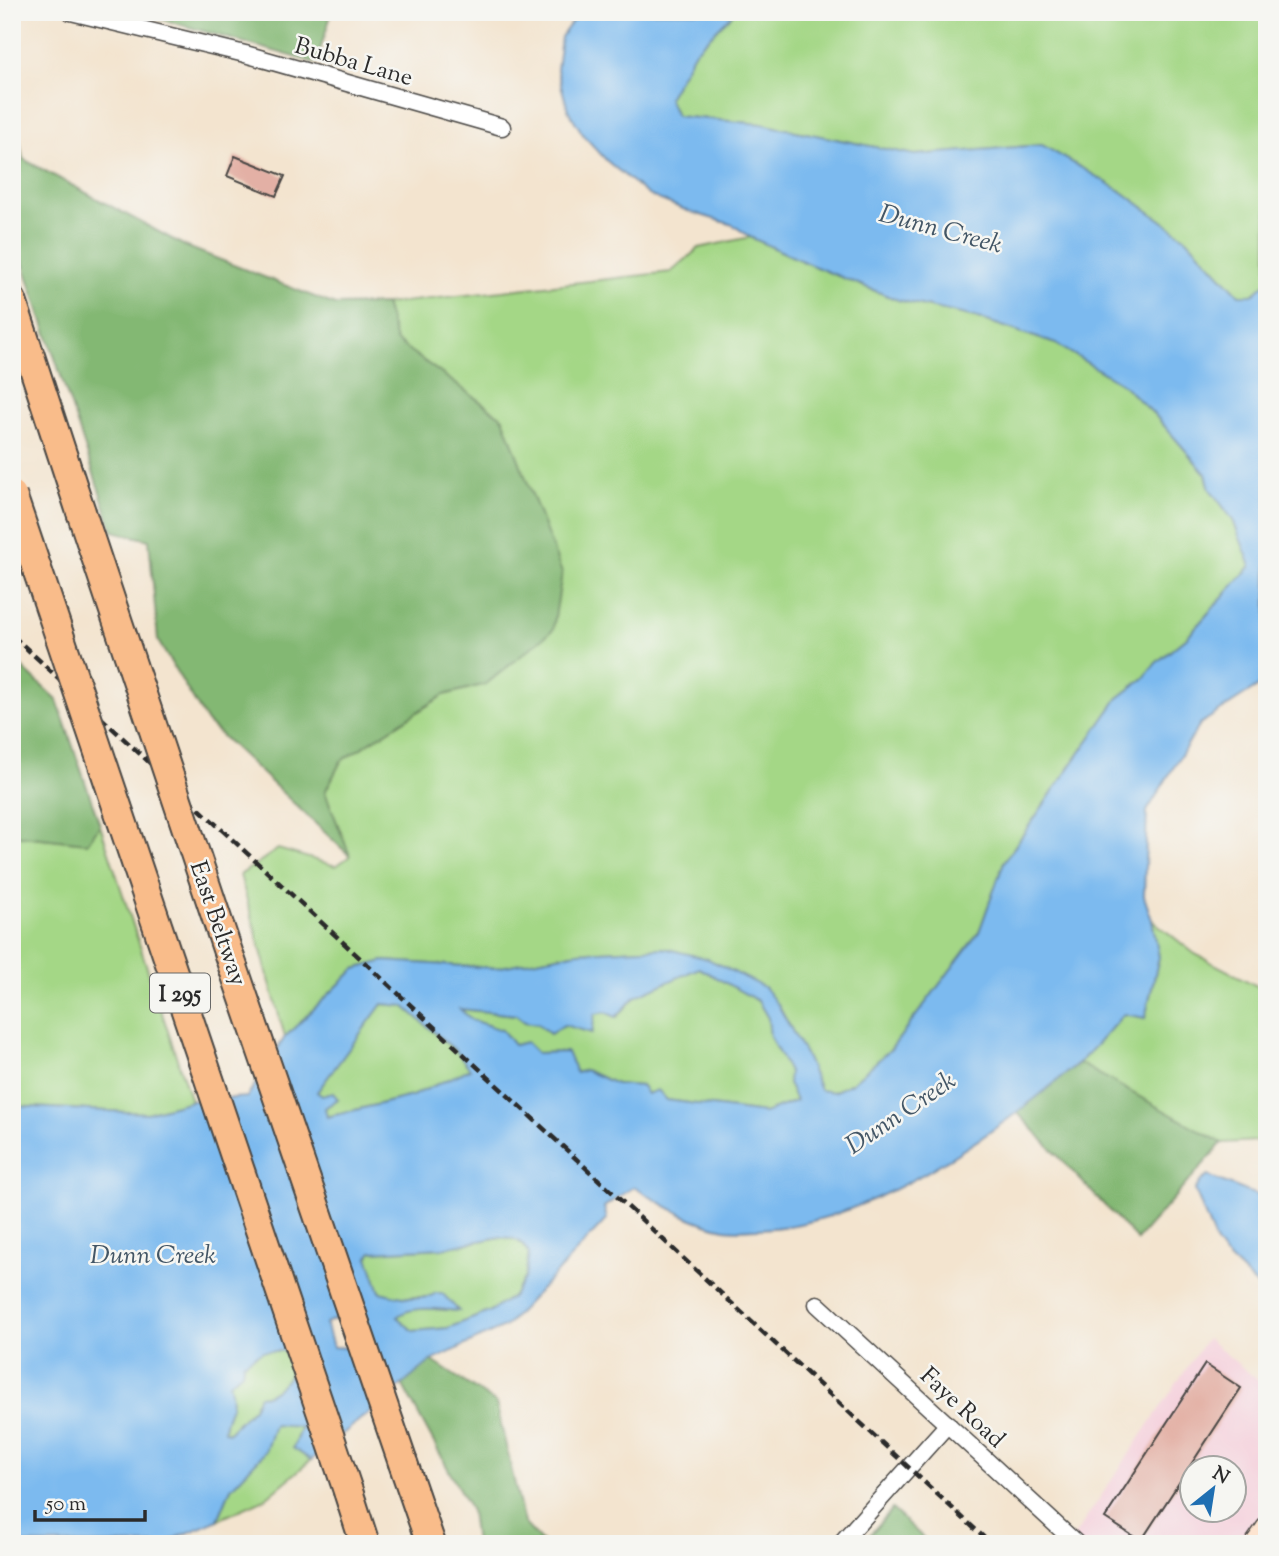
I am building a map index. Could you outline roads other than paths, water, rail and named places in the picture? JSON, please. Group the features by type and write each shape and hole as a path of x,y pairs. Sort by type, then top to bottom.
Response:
{"highway":[{"name":"East Beltway","path":"12,301 234,968 431,1544"},
{"name":"I 295","path":"12,495 365,1544"}],"street":[{"name":"Bubba Lane","path":"71,12 245,54 502,127"},
{"name":"Faye Road","path":"817,1304 1077,1544"},
{"path":"840,1544 948,1424"},
{"path":"1256,1544 1267,1528"}],"water":[{"name":"Dunn Creek","path":"579,12 735,12 695,51 668,98 676,116 761,124 915,155 1042,145 1121,191 1187,239 1239,295 1252,295 1267,282 1267,675 1260,685 1200,724 1147,811 1144,896 1159,957 1145,1018 1124,1014 1083,1058 1008,1119 928,1172 841,1212 798,1224 729,1230 689,1218 634,1187 604,1207 607,1219 506,1326 431,1361 311,1460 293,1448 301,1427 274,1425 265,1452 231,1488 218,1520 162,1544 12,1544 12,1106 147,1113 191,1101 247,1097 285,1037 355,969 384,961 496,968 578,952 664,948 708,959 764,987 778,1005 806,1056 820,1090 834,1092 852,1083 891,1049 979,932 1004,862 1118,698 1144,678 1156,663 1186,638 1251,566 1233,520 1210,489 1206,474 1155,415 1122,384 1056,344 975,317 898,300 811,265 750,237 733,225 648,195 607,161 584,136 568,110 557,70 561,37","holes":["699,968 758,1001 768,1018 770,1037 789,1072 788,1083 796,1101 764,1113 667,1100 658,1090 647,1094 642,1086 616,1084 585,1070 576,1073 567,1052 537,1053 526,1042 514,1045 502,1030 472,1020 460,1009 516,1015 525,1022 538,1024 550,1034 564,1025 592,1033 595,1014 605,1012 616,1017 636,996","382,1004 404,1006 457,1052 470,1069 412,1096 327,1117 325,1108 338,1099 333,1093 322,1096 317,1092","500,1237 514,1239 521,1243 529,1254 525,1277 513,1296 489,1312 448,1328 413,1331 397,1317 418,1309 459,1311 442,1293 417,1298 380,1292 368,1257 372,1252 443,1248","345,1315 353,1348 333,1347 326,1323","263,1351 285,1351 291,1365 284,1382 269,1393 259,1396 253,1408 228,1433 224,1431 232,1400 229,1383 242,1372 243,1363"]},
{"path":"1208,1176 1267,1199 1267,1295 1216,1243 1195,1190"}],"railway":[{"path":"12,635 991,1544"}]}
